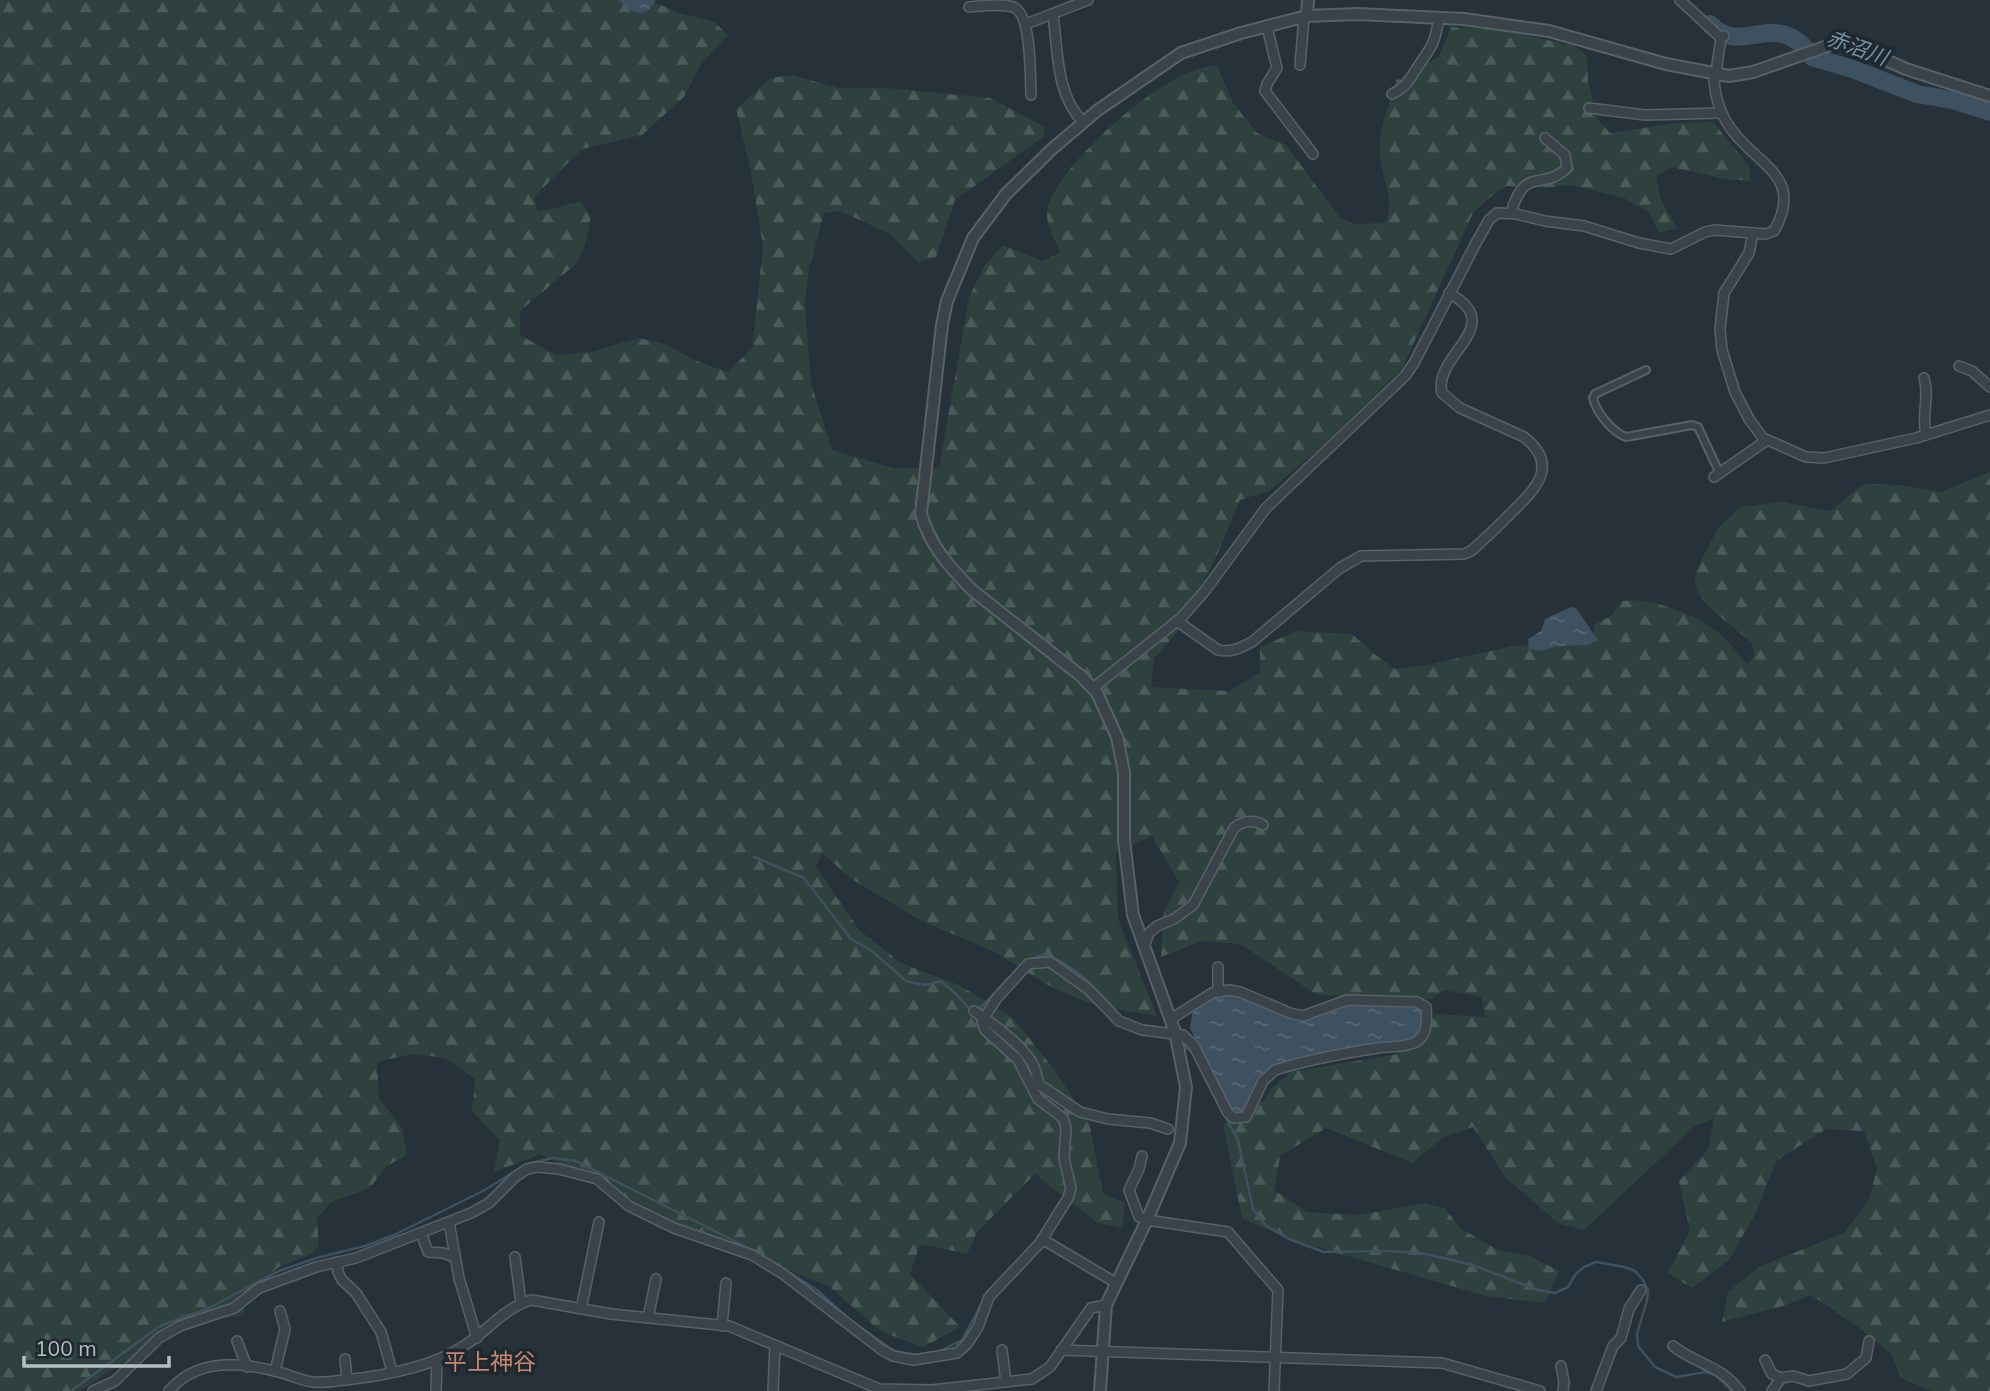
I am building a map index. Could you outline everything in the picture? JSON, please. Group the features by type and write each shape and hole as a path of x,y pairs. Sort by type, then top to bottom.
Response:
{"street":[{"path":"1026,24 1088,0"},
{"path":"1300,65 1308,0"},
{"path":"1093,688 1177,621 1204,592 1266,508 1405,376 1489,220 1497,213 1511,213 1594,228 1639,243 1671,249 1705,232 1766,234 1774,231 1783,215 1785,194 1774,173 1733,132 1721,113 1715,94 1714,79 1718,75 1717,65 1723,37 1680,0"},
{"path":"969,7 1016,7 1021,11 1026,24 1031,95"},
{"path":"1100,1391 1106,1305 1180,1143 1186,1087 1171,1019 1133,915 1124,840 1125,772 1113,724 1093,688 972,590 933,543 921,513 942,325 947,301 973,238 1006,194 1052,149 1083,122 1181,53 1230,36 1305,17 1357,14 1521,26 1718,75 1741,75 1833,44 1852,45 1906,69 1990,96"},
{"path":"1053,15 1062,84 1072,110 1083,122"},
{"path":"1392,94 1409,83 1429,54 1435,40 1438,18"},
{"path":"1267,27 1277,68 1265,91 1313,154"},
{"path":"1589,108 1645,115 1721,113"},
{"path":"1511,213 1516,195 1525,184 1562,173 1567,168 1565,155 1545,138"},
{"path":"1753,233 1749,253 1724,293 1720,329 1722,350 1735,392 1757,433 1806,457 1816,458 1846,454 1926,435 1990,415"},
{"path":"1177,621 1218,650 1226,652 1239,649 1252,642 1352,560 1376,554 1462,555 1471,551 1532,492 1541,478 1542,467 1542,459 1532,443 1460,408 1442,393 1443,377 1468,334 1473,318 1469,308 1449,293"},
{"path":"1959,366 1972,371 1990,387"},
{"path":"1646,370 1595,394 1593,398 1597,410 1618,433 1626,437 1692,425 1698,427 1717,475 1767,440"},
{"path":"1924,378 1927,389 1922,421 1926,435"},
{"path":"1144,944 1149,933 1157,926 1174,919 1193,905 1234,828 1240,822 1247,821 1263,825"},
{"path":"93,1391 116,1381 159,1338 172,1330 234,1308 259,1288 316,1267 356,1258 480,1209 527,1169 547,1167 597,1179 629,1206 666,1225 752,1255 783,1274 892,1356 914,1360 944,1357 957,1353 967,1345 978,1327 989,1297 1023,1263 1042,1239 1064,1207 1071,1188 1064,1159 1066,1128 1063,1118 1038,1099 1018,1060 985,1030 983,1017 1028,964 1042,961 1056,965 1087,989 1119,1021 1133,1028 1183,1035 1194,1046 1228,1113 1240,1119 1246,1116 1263,1081 1275,1070 1415,1042 1422,1037 1426,1028 1426,1007 1417,1002 1347,1000 1303,1016 1229,990 1212,993 1171,1019"},
{"path":"1218,967 1218,992"},
{"path":"974,1011 1021,1050 1035,1069 1040,1085 1075,1110 1108,1119 1150,1123 1168,1129"},
{"path":"1142,1156 1129,1190 1139,1217 1222,1230 1233,1236 1278,1290 1274,1391"},
{"path":"449,1222 459,1278 477,1338"},
{"path":"581,1309 599,1222"},
{"path":"421,1233 428,1252 455,1257"},
{"path":"1042,1239 1115,1283"},
{"path":"515,1257 521,1303"},
{"path":"337,1262 342,1280 356,1293 381,1332 392,1371"},
{"path":"648,1318 656,1279"},
{"path":"722,1326 726,1283"},
{"path":"1596,1391 1613,1346 1620,1338 1629,1309 1640,1290"},
{"path":"169,1391 176,1382 198,1369 214,1366 275,1371 314,1382 347,1380 437,1361 477,1338 505,1313 532,1300 648,1318 729,1326 879,1389 932,1390 1032,1379 1043,1373 1091,1308 1106,1305"},
{"path":"275,1371 285,1329 280,1311"},
{"path":"237,1340 247,1367"},
{"path":"1765,1360 1772,1374 1781,1378 1793,1376 1809,1381 1847,1374 1866,1358 1869,1341"},
{"path":"773,1391 775,1346"},
{"path":"1673,1346 1685,1356 1716,1368 1740,1391"},
{"path":"1002,1350 1006,1382"},
{"path":"1061,1350 1442,1363 1540,1391"},
{"path":"345,1359 347,1380"},
{"path":"436,1391 437,1361"},
{"path":"1561,1366 1563,1391"},
{"path":"1772,1391 1781,1378"}],"green space":[{"path":"0,0 649,0 682,14 713,21 728,35 701,64 684,97 642,135 582,149 535,196 537,212 581,202 591,217 585,245 576,264 520,311 520,335 556,355 591,352 639,338 668,345 692,359 727,372 752,349 763,246 750,167 736,109 771,78 792,75 838,88 887,88 990,98 1045,127 1043,137 955,200 936,257 918,262 890,234 840,211 824,213 809,269 805,305 811,383 832,450 893,468 939,468 969,297 985,265 1003,245 1042,261 1060,253 1048,225 1047,213 1057,188 1073,166 1120,118 1173,80 1197,69 1217,66 1233,103 1257,133 1286,145 1340,218 1358,225 1386,222 1389,196 1381,166 1380,147 1382,128 1396,80 1439,57 1451,27 1497,29 1575,46 1587,56 1588,82 1598,120 1610,133 1676,123 1713,122 1749,166 1751,181 1724,179 1672,167 1656,176 1661,200 1677,228 1659,233 1649,212 1624,198 1571,185 1540,188 1506,186 1473,213 1402,369 1319,449 1269,491 1240,500 1217,555 1176,634 1154,658 1151,687 1229,691 1260,672 1260,647 1297,631 1352,634 1395,669 1427,665 1513,646 1594,643 1594,625 1611,616 1622,601 1633,600 1659,604 1698,619 1718,632 1748,664 1754,655 1752,643 1712,610 1698,593 1694,582 1698,567 1718,528 1741,507 1783,502 1830,511 1863,484 1901,485 1941,492 1990,472 1990,1391 1932,1391 1901,1378 1891,1354 1861,1329 1811,1295 1780,1307 1722,1322 1728,1292 1760,1266 1844,1233 1869,1199 1877,1169 1864,1131 1826,1129 1776,1161 1757,1211 1729,1260 1692,1288 1668,1273 1690,1231 1679,1181 1708,1149 1714,1118 1695,1126 1584,1230 1558,1223 1505,1177 1473,1127 1444,1137 1412,1163 1326,1128 1280,1156 1274,1190 1307,1212 1359,1215 1423,1203 1445,1208 1460,1228 1496,1249 1530,1256 1559,1271 1545,1303 1486,1296 1289,1239 1242,1218 1223,1124 1264,1100 1271,1089 1291,1072 1398,1054 1437,1014 1485,1017 1481,997 1444,990 1432,999 1317,995 1240,944 1202,941 1161,957 1164,911 1179,882 1152,836 1116,852 1118,919 1157,1016 1094,1005 1051,987 995,952 922,921 853,880 822,853 816,867 859,930 903,964 959,985 1013,1018 1053,1068 1089,1122 1103,1193 1124,1203 1123,1228 1096,1222 1035,1174 977,1232 967,1254 920,1244 910,1274 960,1327 923,1347 880,1331 830,1287 684,1226 541,1154 494,1172 500,1140 472,1111 475,1079 445,1058 412,1054 377,1062 379,1098 402,1128 407,1155 387,1166 370,1188 331,1202 317,1219 319,1245 313,1253 279,1267 245,1295 244,1315 226,1318 224,1306 196,1317 79,1391 0,1391"}],"water":[{"path":"618,0 656,0 646,11 638,13"},
{"path":"1571,607 1576,608 1598,640 1588,645 1558,646 1539,651 1529,649 1528,639 1541,631 1545,619"},
{"path":"1229,994 1303,1020 1347,1003 1417,1005 1423,1009 1423,1027 1414,1039 1282,1064 1243,1114 1236,1115 1231,1111 1190,1028 1193,1009 1213,997"}],"waterway":[{"name":"赤沼川","path":"1710,24 1722,33 1734,37 1773,33 1786,35 1799,42 1812,57 1853,69 1917,94 1952,100 1990,112"},
{"path":"754,857 804,878 851,939 872,951 906,981 925,985 941,981 972,1012"},
{"path":"1029,960 1042,955 1075,970 1118,1014"},
{"path":"983,1034 977,1021 980,1008 1023,963"},
{"path":"1139,1025 1154,1027"},
{"path":"1180,1042 1194,1054"},
{"path":"1225,1116 1238,1140 1253,1209 1265,1225 1289,1239 1324,1252 1420,1253 1472,1265 1538,1290 1555,1293 1568,1287 1584,1267 1596,1262 1625,1267 1635,1271 1648,1290 1637,1334 1638,1346 1655,1367 1676,1377 1706,1372 1716,1375 1732,1391"},
{"path":"1061,1140 1059,1155 1062,1168"},
{"path":"528,1164 552,1158 576,1161 760,1254 817,1290 850,1320 894,1351 918,1355"},
{"path":"71,1391 160,1326 209,1308 279,1271 394,1235 483,1191 519,1169"},
{"path":"1030,1247 1039,1236"},
{"path":"987,1293 1011,1267"},
{"path":"938,1352 962,1340 984,1299"}],"district":[{"name":"平上神谷","path":"490,1362"}]}
